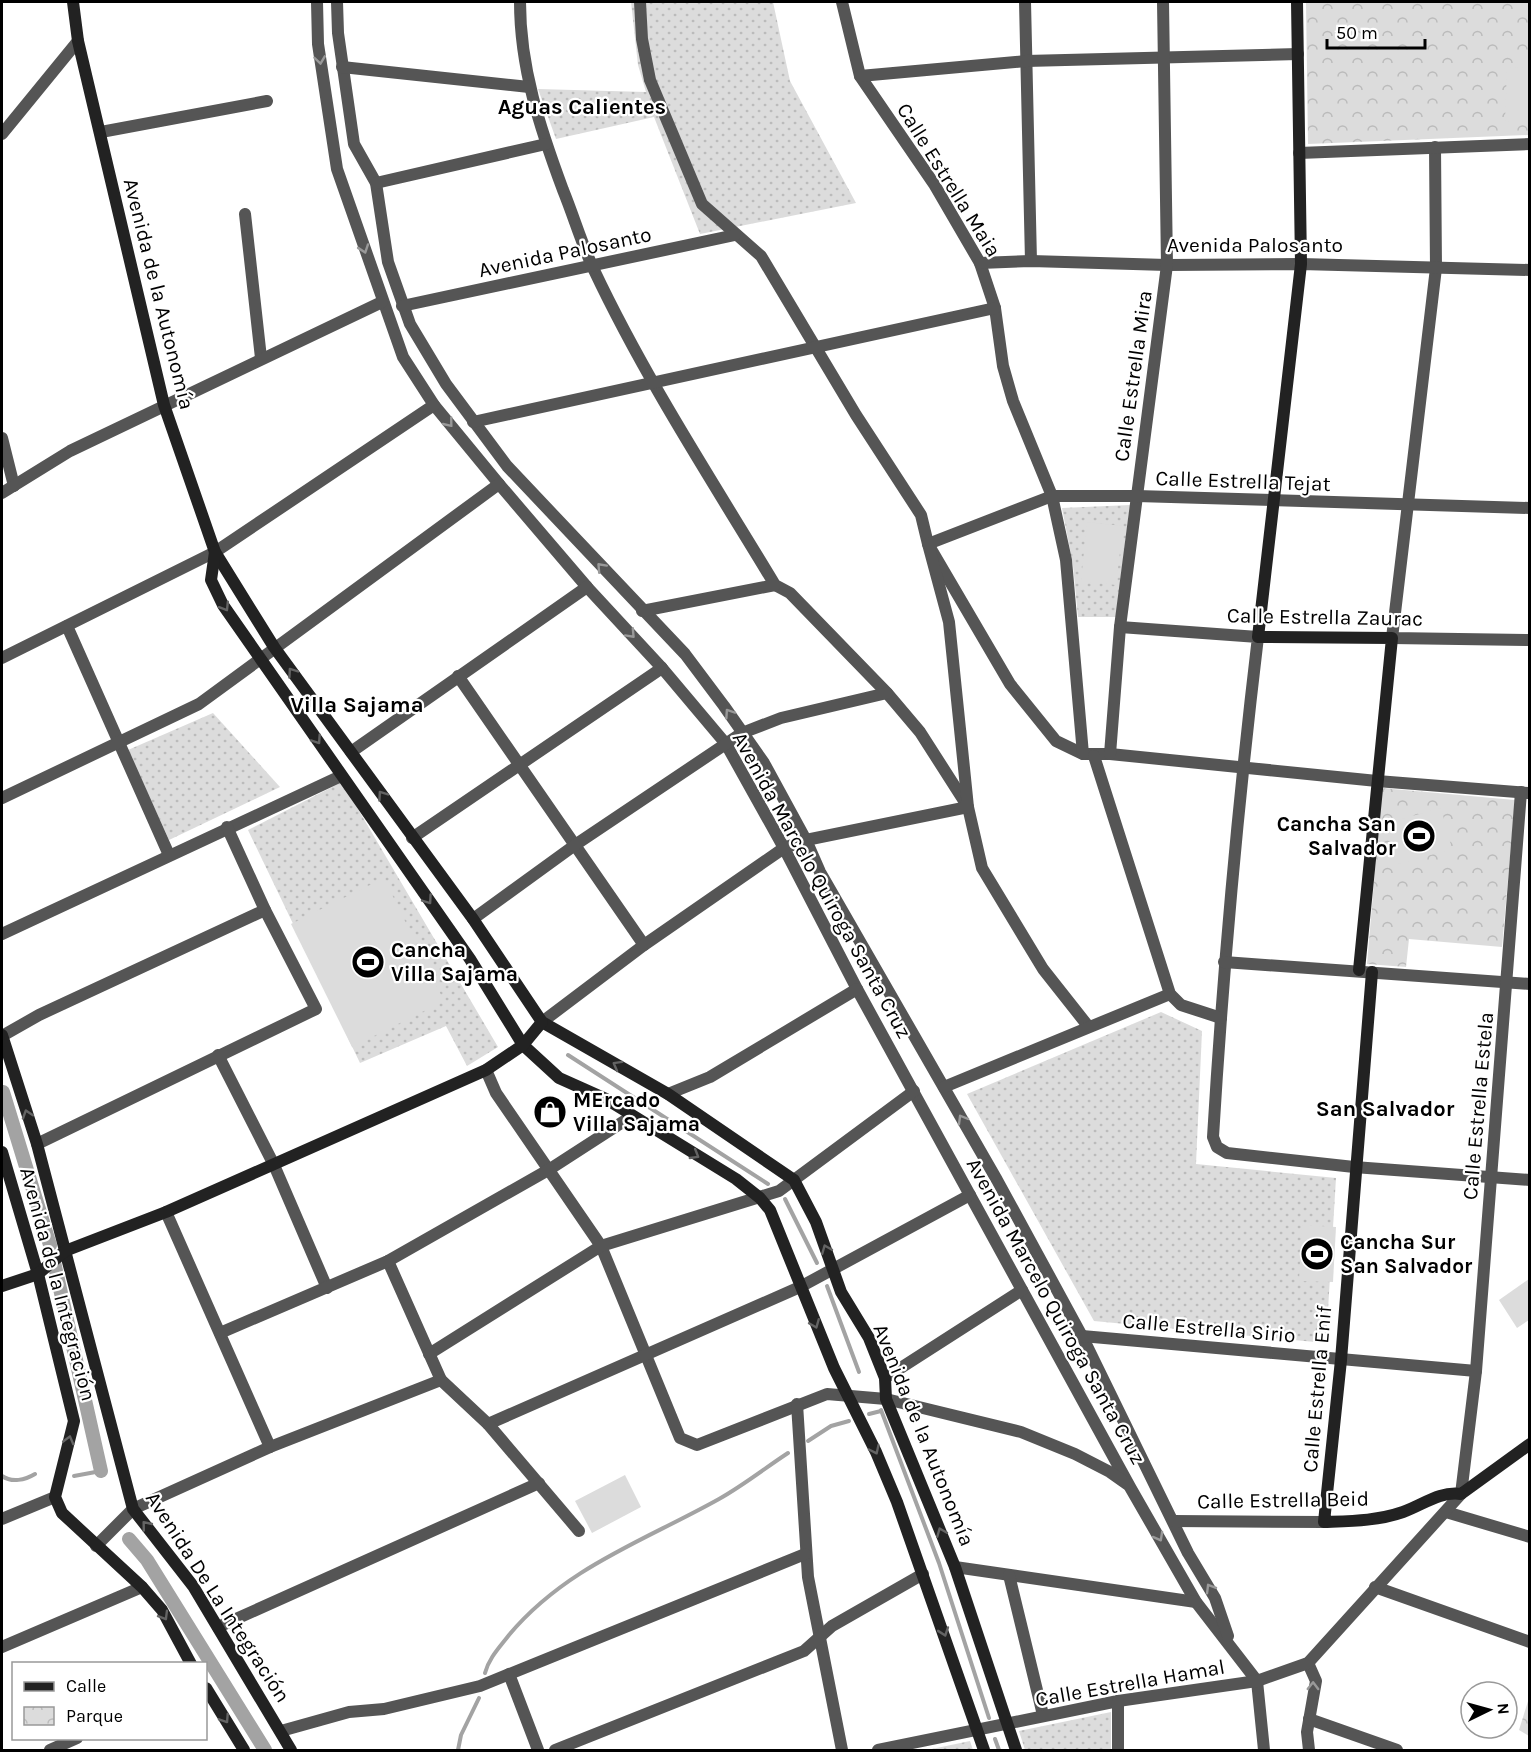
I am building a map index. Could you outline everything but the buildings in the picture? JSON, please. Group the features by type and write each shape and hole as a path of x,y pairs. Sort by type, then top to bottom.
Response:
{"street":[{"name":"Avenida de la Autonomía","path":"73,2 78,41 164,405 215,552 274,647 473,919 542,1022 668,1094 794,1180 816,1222 841,1292 869,1338 885,1378 886,1399 955,1567 1016,1750"},
{"path":"311,2 316,2"},
{"name":"Avenida Marcelo Quiroga Santa Cruz","path":"316,2 318,44 338,169 382,302 403,357 434,405 499,484 587,587 663,668 726,744 784,848 856,989 1130,1487 1196,1602 1230,1643 1257,1681 1264,1750"},
{"name":"Avenida Marcelo Quiroga Santa Cruz","path":"337,2 342,67 354,144 376,183 388,262 410,324 446,384 507,466 685,654 764,763 806,840 820,872 1082,1336 1173,1521 1215,1598 1230,1643"},
{"path":"520,2 520,33 529,87 546,144 593,268 626,334 775,585 790,593 887,693 920,732 968,807"},
{"path":"640,2 642,39 650,80 702,204 761,256 856,415 921,514 949,622 968,807 982,868 1043,969 1088,1026"},
{"name":"Calle Estrella Maia","path":"842,2 860,76 934,184 981,263 995,308 1003,366 1013,401 1052,496 1066,560 1071,627 1088,755 1170,994"},
{"path":"1025,2 1031,261"},
{"name":"Calle Estrella Mira","path":"1110,754 1120,627 1167,265 1164,2"},
{"path":"1297,2 1301,264 1242,767 1224,962 1213,1137 1217,1147 1227,1153 1354,1167 1530,1180"},
{"path":"2,134 78,41"},
{"path":"860,76 1026,61 1298,54"},
{"path":"342,67 529,87"},
{"path":"101,132 267,101"},
{"path":"376,183 546,144"},
{"path":"1299,153 1530,144"},
{"path":"1359,970 1392,638 1436,268 1435,147"},
{"path":"244,214 261,358"},
{"name":"Avenida Palosanto","path":"402,306 593,268 735,235"},
{"name":"Avenida Palosanto","path":"981,263 1031,261 1167,265 1301,264 1530,270"},
{"path":"2,493 70,452 261,358 382,302"},
{"path":"473,422 995,308"},
{"path":"2,658 215,552 434,405"},
{"path":"2,438 14,486"},
{"path":"2,798 199,704 499,484"},
{"name":"Calle Estrella Tejat","path":"928,544 1052,496 1137,496 1272,502 1530,508"},
{"path":"928,544 1010,684 1056,741 1088,755 1110,754 1377,781 1525,792"},
{"name":"Avenida de la Autonomía","path":"215,552 211,580 223,605 470,959 523,1045 559,1078 606,1100 736,1179 760,1198 770,1210 834,1368 893,1492 984,1750"},
{"path":"642,611 775,585"},
{"path":"351,752 587,587"},
{"path":"67,626 170,855"},
{"name":"Calle Estrella Zaurac","path":"1120,627 1258,637 1529,638"},
{"path":"412,838 663,668"},
{"path":"458,676 644,945"},
{"path":"473,919 575,845 742,733 781,718 887,693"},
{"path":"2,934 227,827 341,776"},
{"name":"Calle Estrella Estela","path":"1461,1494 1476,1371 1507,983 1525,792"},
{"path":"2,1286 38,1274 65,1251 166,1212 486,1070 523,1045 542,1022 644,945 784,848 806,840 968,807"},
{"path":"37,1144 316,1009 265,910 227,827"},
{"path":"2,1036 39,1015 265,910"},
{"path":"1224,962 1530,984"},
{"name":"Calle Estrella Enif","path":"1324,1522 1341,1360 1354,1167 1372,972"},
{"path":"668,1094 710,1077 856,989"},
{"path":"944,1088 1088,1026 1170,994 1181,1005 1221,1018"},
{"name":"Avenida de la Integración","path":"2,1036 37,1144 65,1251"},
{"path":"218,1055 274,1165 327,1288"},
{"path":"486,1070 496,1094 550,1169 601,1246 680,1438 697,1445 827,1394 849,1398 886,1399 1021,1432 1110,1472 1130,1487"},
{"path":"429,1354 601,1246 760,1198 794,1180 914,1091"},
{"path":"220,1334 388,1261 550,1169 632,1116"},
{"name":"Avenida de la Integración","path":"2,1152 38,1274 74,1422 55,1497"},
{"path":"488,1424 800,1287 970,1195"},
{"path":"166,1212 270,1447"},
{"name":"Avenida De La Integración","path":"65,1251 133,1509 193,1586 291,1750"},
{"path":"388,1261 441,1380 488,1424 579,1531"},
{"path":"885,1378 1022,1290"},
{"name":"Calle Estrella Sirio","path":"1082,1336 1476,1371"},
{"path":"96,1546 133,1509 270,1447 441,1380"},
{"path":"797,1404 805,1554 818,1639 842,1750"},
{"path":"1309,1750 1309,1719 1316,1681 1308,1663 1461,1494 1530,1444"},
{"path":"218,1627 539,1484"},
{"name":"Calle Estrella Beid","path":"1173,1521 1364,1521 1403,1512 1451,1493 1461,1494"},
{"path":"2,1519 55,1497 62,1513 142,1587 162,1611 190,1662"},
{"path":"1446,1512 1530,1537"},
{"path":"281,1731 349,1712 384,1709 442,1697 480,1686 805,1554"},
{"path":"955,1567 1196,1602"},
{"path":"555,1750 804,1652 832,1626 923,1574"},
{"path":"1009,1575 1044,1715"},
{"path":"2,1647 142,1587"},
{"path":"1375,1587 1530,1642"},
{"name":"Calle Estrella Hamal","path":"878,1750 1118,1701 1257,1681 1308,1663"},
{"path":"509,1674 538,1750"},
{"path":"207,1690 244,1750"},
{"path":"1118,1701 1118,1750"},
{"path":"1309,1719 1397,1750"},
{"path":"50,1750 72,1740"}],"green space":[{"path":"631,2 773,2 790,81 856,203 700,234 654,117 556,139 538,89 646,92 638,65"},
{"path":"1306,2 1529,2 1529,135 1308,144"},
{"path":"1507,67 1529,68 1529,122 1505,121"},
{"path":"1130,505 1116,617 1078,617 1073,565 1062,508"},
{"path":"1087,522 1123,526 1116,585 1081,581"},
{"path":"213,713 280,787 169,840 128,750"},
{"path":"342,782 498,1047 467,1066 446,1026 360,1063 248,830"},
{"path":"1382,788 1515,800 1502,947 1409,939 1406,967 1367,964"},
{"name":"Cancha San Salvador","path":"1441,808 1452,849 1398,864 1387,823"},
{"name":"Cancha Villa Sajama","path":"384,878 444,1001 352,1047 291,924"},
{"path":"1161,1012 1202,1031 1196,1164 1336,1178 1326,1343 1094,1321 967,1094"},
{"name":"Cancha Sur San Salvador","path":"1302,1225 1336,1227 1333,1282 1299,1281"},
{"path":"1529,1279 1529,1320 1517,1328 1499,1300"},
{"path":"625,1475 641,1507 592,1533 575,1501"},
{"path":"1529,1698 1530,1736 1519,1730"},
{"path":"1111,1712 1111,1750 1025,1750 1019,1731"},
{"path":"970,1741 973,1750 927,1750"}],"waterway":[{"path":"568,1055 768,1184"},
{"path":"3,1092 50,1245"},
{"path":"785,1199 817,1263"},
{"path":"54,1262 101,1471"},
{"path":"827,1286 859,1372"},
{"path":"881,1410 939,1563 989,1718"},
{"path":"869,1414 881,1411"},
{"path":"808,1441 831,1426 849,1421"},
{"path":"485,1673 492,1658 509,1635 531,1611 555,1591 607,1557 728,1494 788,1453"},
{"path":"74,1476 101,1471"},
{"path":"2,1476 18,1480 35,1474"},
{"path":"129,1539 147,1560 265,1750"},
{"path":"458,1750 461,1735 479,1698"},
{"path":"995,1739 999,1750"}],"place":[{"name":"Cancha San Salvador","path":"1419,836"},
{"name":"Cancha Villa Sajama","path":"368,962"},
{"name":"MErcado Villa Sajama","path":"550,1112"},
{"name":"Cancha Sur San Salvador","path":"1317,1254"}],"district":[{"name":"Aguas Calientes","path":"582,107"},
{"name":"Villa Sajama","path":"357,705"},
{"name":"San Salvador","path":"1385,1109"}]}
